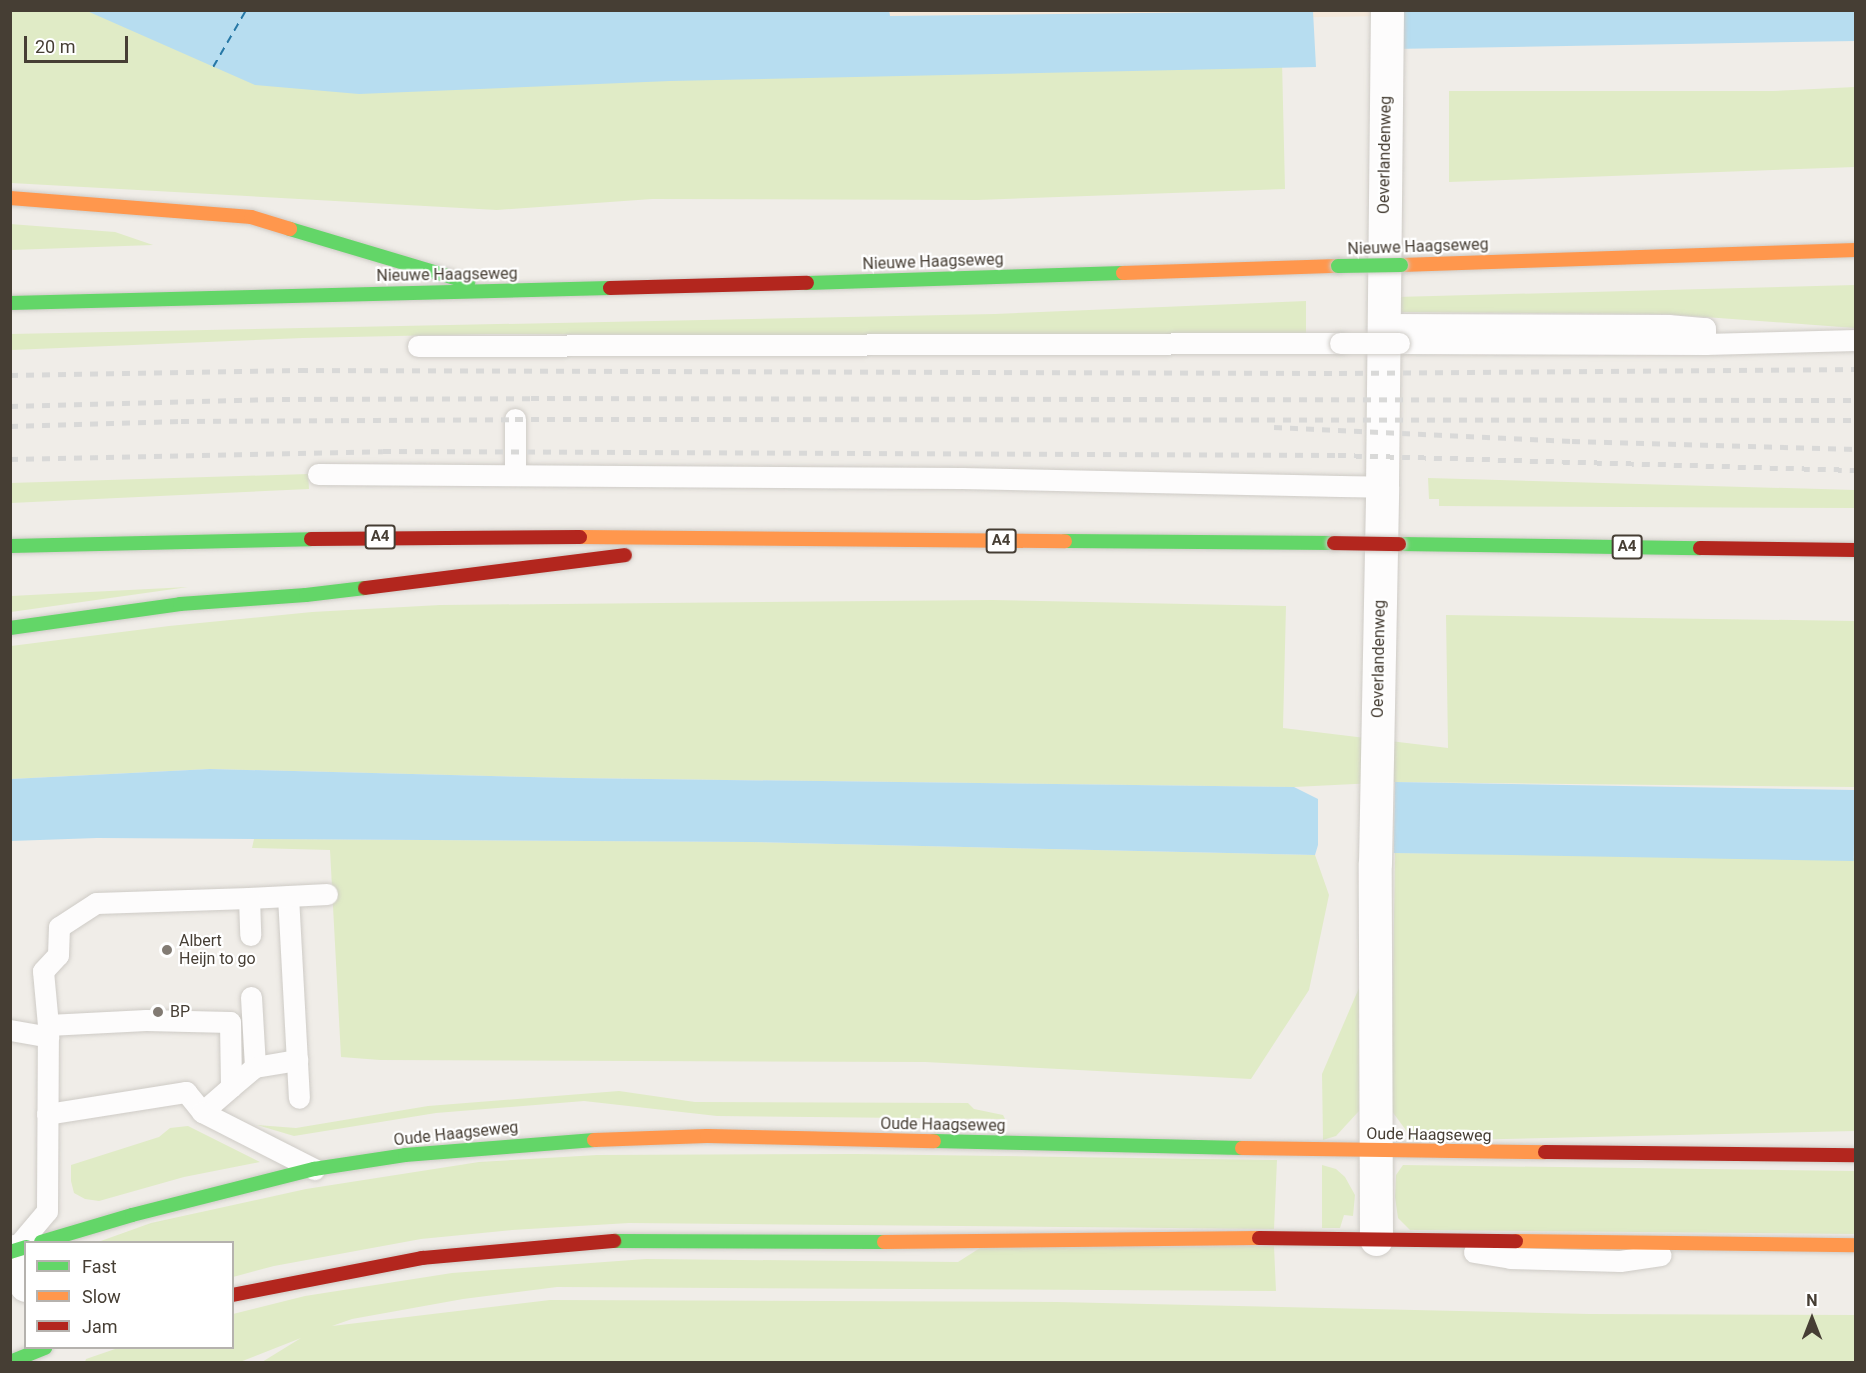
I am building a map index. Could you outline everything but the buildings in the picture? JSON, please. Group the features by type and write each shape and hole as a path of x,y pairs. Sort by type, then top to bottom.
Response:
{"main road":[{"path":"10,198 251,217 496,290"},
{"name":"Nieuwe Haagseweg","path":"10,303 1401,265 1856,250"},
{"name":"A4","path":"10,546 446,536 1334,543 1856,550"},
{"name":"A4","path":"10,628 180,604 306,594 749,539"},
{"name":"Oude Haagseweg","path":"46,1241 143,1212 314,1169 416,1154 593,1139 707,1136 841,1139"},
{"name":"Oude Haagseweg","path":"1236,1148 1856,1155"},
{"path":"234,1295 422,1258 636,1239 895,1242 1383,1239"},
{"path":"1747,1244 1856,1245"},
{"path":"10,1362 40,1349"}],"street":[{"name":"Oeverlandenweg","path":"1383,1239 1376,1151 1375,863 1382,487 1391,334 1383,173 1387,79 1386,10"}],"lane":[{"path":"418,346 1340,343 1391,334 1705,344 1856,340"},
{"path":"515,419 515,475"},
{"path":"318,474 962,478 1382,487"},
{"path":"28,1241 47,1211 48,1031 43,971 58,955 59,927 96,903 327,894"},
{"path":"288,896 299,1098"},
{"path":"249,898 250,934"},
{"path":"251,997 255,1067"},
{"path":"10,1030 48,1031 146,1020 230,1022 231,1087"},
{"path":"202,1112 255,1067 297,1060"},
{"path":"47,1114 186,1092 202,1112 314,1169"},
{"path":"841,1139 908,1129 1107,1132 1236,1148"},
{"path":"1383,1239 1510,1258 1609,1260 1747,1244"}],"shaded area":[{"path":"874,11 1752,11 883,23"}],"green space":[{"path":"10,11 102,11 1282,61 1285,189 977,200 652,199 497,210 11,183"},
{"path":"1855,87 1855,167 1449,182 1449,91 1773,91"},
{"path":"10,224 115,232 153,245 11,250"},
{"path":"1855,285 1855,328 1664,314 1396,312 1396,297"},
{"path":"1306,301 1306,333 959,336 489,334 303,338 11,350 10,334 995,314"},
{"path":"308,474 309,489 11,503 10,483"},
{"path":"1428,478 1855,490 1855,508 1439,506 1439,499 1429,499"},
{"path":"188,587 11,612 11,596"},
{"path":"992,600 1286,606 1283,728 1448,748 1446,615 1855,621 1855,787 1395,782 1294,787 573,778 210,769 11,779 11,646 169,626 312,612 440,605"},
{"path":"254,839 749,842 1315,855 1329,895 1309,990 1251,1079 925,1062 380,1060 341,1057 330,850 252,848"},
{"path":"1395,853 1855,858 1855,1131 1414,1141 1391,1110"},
{"path":"1359,988 1359,1111 1336,1136 1323,1140 1322,1074"},
{"path":"619,1091 695,1102 968,1103 974,1109 1003,1115 1005,1119 717,1116 584,1101 436,1113 294,1136 257,1125 296,1128 428,1106"},
{"path":"188,1126 260,1162 184,1177 99,1201 85,1199 74,1193 71,1165 159,1137 170,1128"},
{"path":"856,1154 1277,1160 1274,1229 629,1223 512,1230 421,1239 274,1266 234,1277 234,1241 101,1241 151,1223 306,1189 479,1162 597,1155"},
{"path":"1322,1165 1336,1169 1345,1177 1355,1195 1353,1216 1344,1215 1340,1228 1322,1228"},
{"path":"1403,1165 1855,1171 1855,1234 1410,1230 1398,1218 1395,1197 1396,1175"},
{"path":"1274,1246 1276,1291 557,1287 463,1299 352,1319 332,1326 550,1300 1057,1302 1589,1314 1856,1315 1855,1362 262,1362 301,1338 240,1362 85,1362 86,1359 115,1349 234,1349 234,1314 305,1296 452,1273 646,1259 958,1262 980,1248"}],"water":[{"path":"889,10 890,16 1313,11 1316,67 670,81 359,94 255,85 87,11"},
{"path":"1392,11 1855,11 1855,41 1392,49"},
{"path":"210,769 573,778 1294,787 1318,799 1318,845 1315,855 749,842 97,838 11,841 11,779"},
{"path":"1395,782 1855,790 1854,861 1394,853"}],"ferry route":[{"path":"213,67 246,10"}],"railway":[{"path":"10,375 300,370 1339,373 1856,369"},
{"path":"10,406 282,399 531,398 1856,400"},
{"path":"10,426 181,421 515,419 1856,420"},
{"path":"1274,427 1572,441 1856,449"},
{"path":"10,459 383,451 1338,455 1856,470"}],"traffic: fast":[{"path":"290,229 468,282"},
{"path":"1338,266 1401,265"},
{"path":"807,283 1123,273"},
{"path":"10,303 610,288"},
{"path":"10,546 311,539"},
{"path":"1065,541 1334,543"},
{"path":"1399,544 1700,548"},
{"path":"10,628 180,604 306,595 365,588"},
{"path":"44,1241 132,1215 314,1169 405,1155 594,1140"},
{"path":"934,1141 1242,1148"},
{"path":"614,1241 884,1242"},
{"path":"10,1252 24,1248"},
{"path":"10,1362 42,1349"}],"traffic: slow":[{"path":"10,198 251,217 290,229"},
{"path":"1401,265 1856,250"},
{"path":"1123,273 1338,266"},
{"path":"580,537 1065,541"},
{"path":"594,1140 707,1136 934,1141"},
{"path":"1242,1148 1545,1152"},
{"path":"884,1242 1259,1238"},
{"path":"1516,1241 1856,1245"}],"traffic: jam":[{"path":"610,288 807,283"},
{"path":"311,539 580,537"},
{"path":"1334,543 1399,544"},
{"path":"1700,548 1856,550"},
{"path":"365,588 625,555"},
{"path":"1545,1152 1856,1155"},
{"path":"1259,1238 1516,1241"},
{"path":"234,1295 422,1258 614,1241"}],"place":[{"name":"Albert Heijn to go","path":"167,950"},
{"name":"BP","path":"158,1012"}]}
